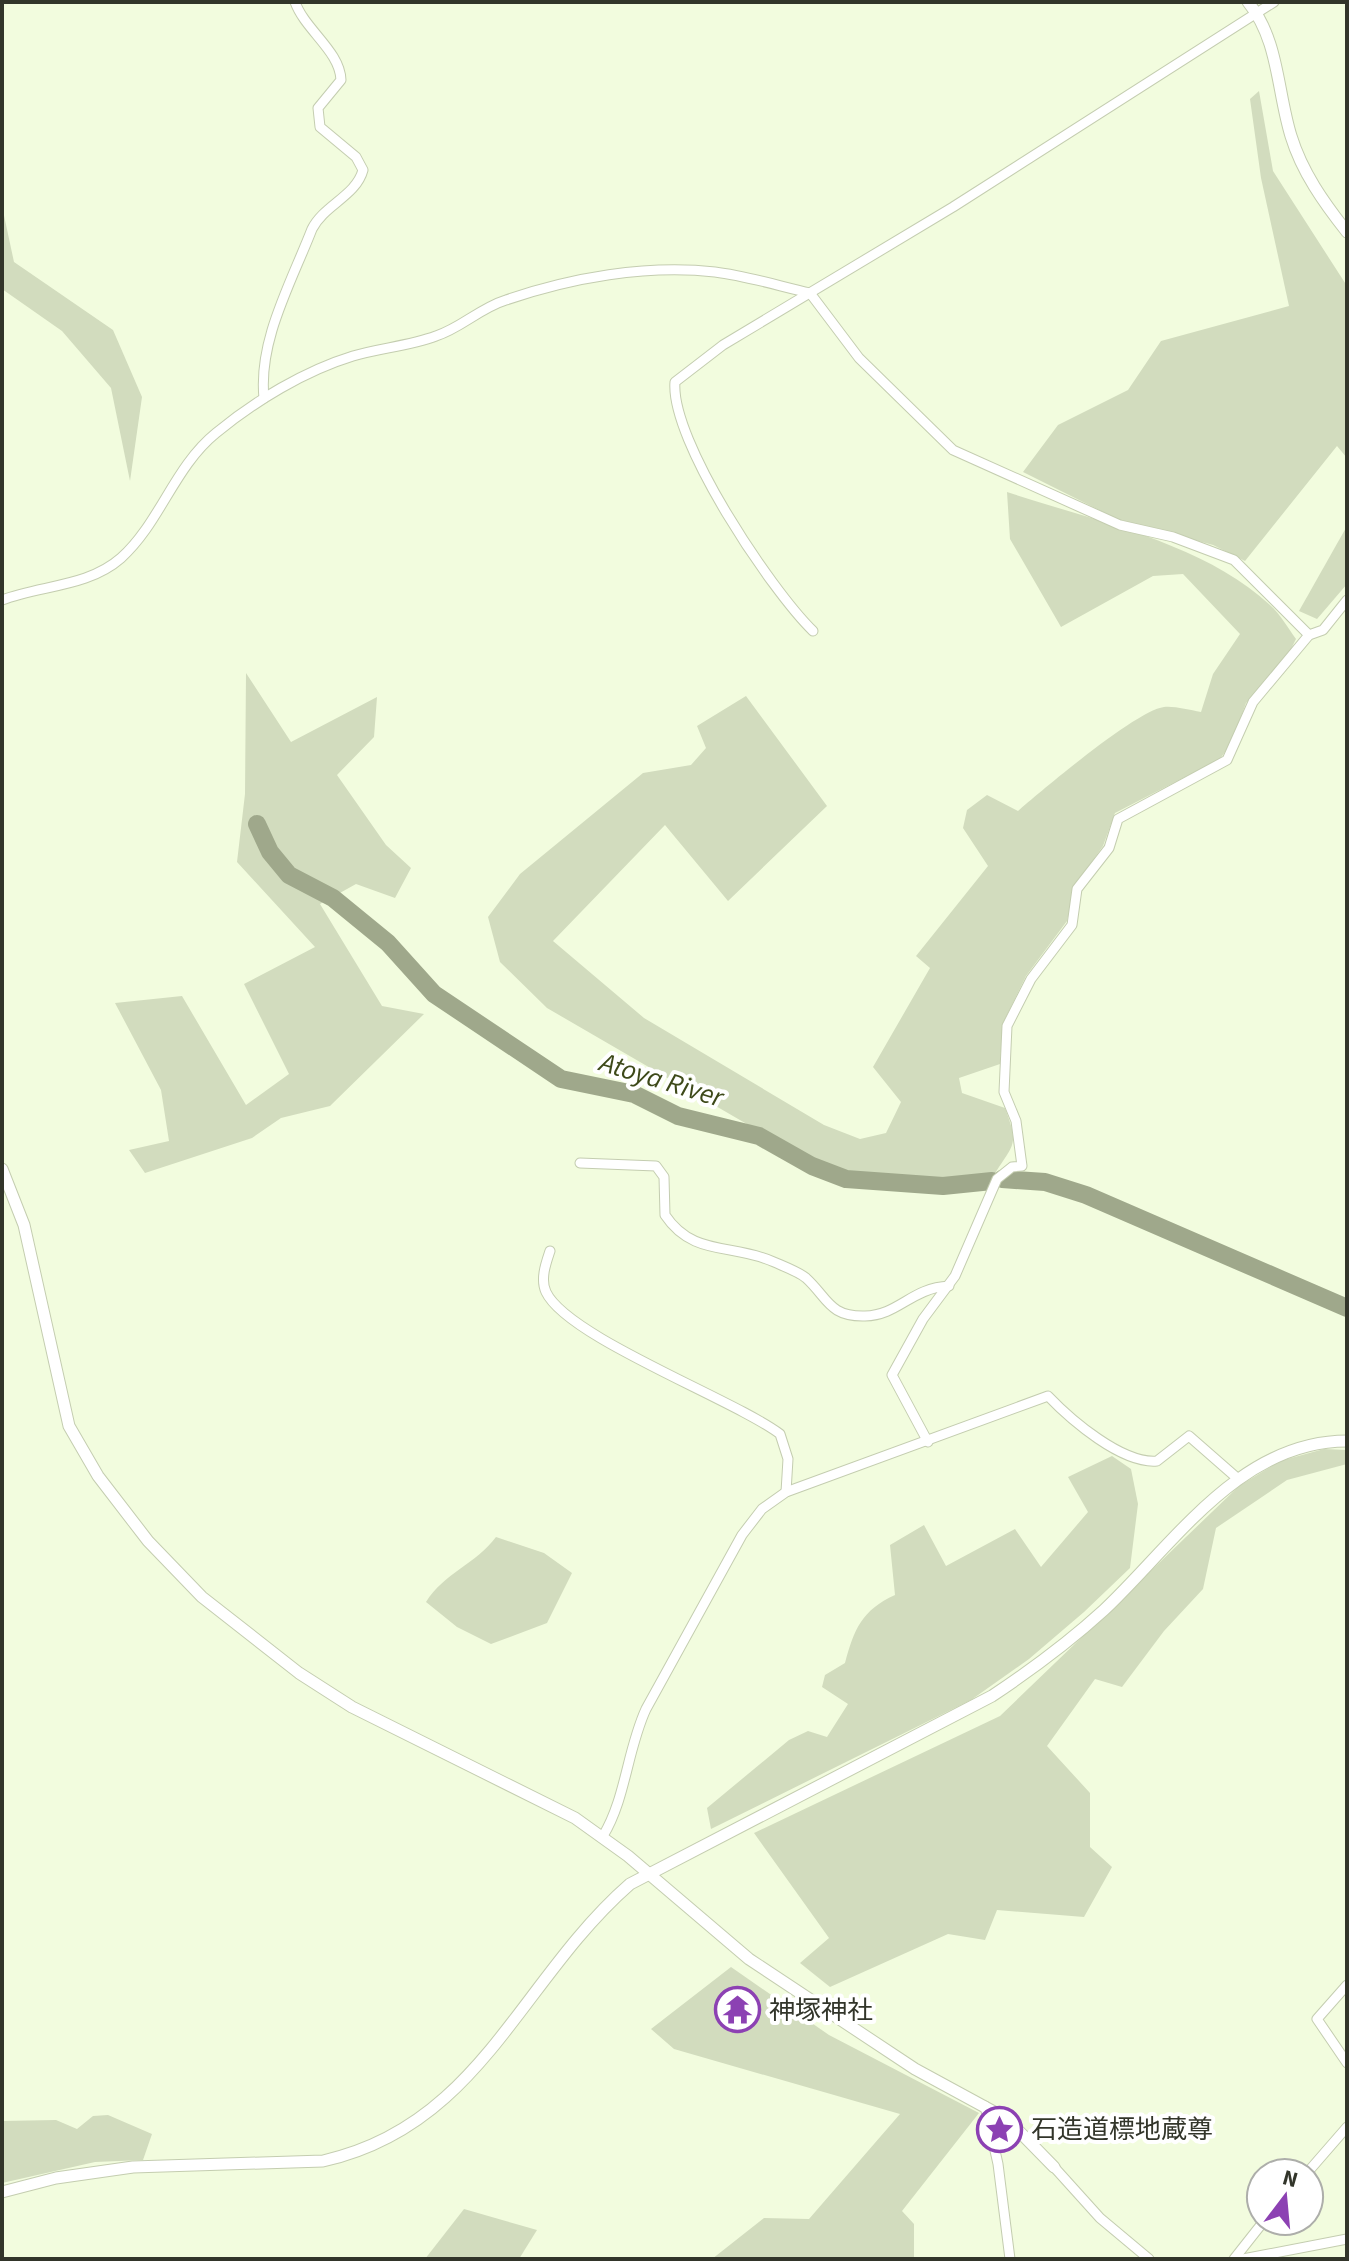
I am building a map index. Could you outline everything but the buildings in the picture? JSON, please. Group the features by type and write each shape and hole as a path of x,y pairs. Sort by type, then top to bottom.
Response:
{"street":[{"path":"264,398 261,370 269,341 312,229 319,214 357,185 363,170 356,157 320,127 318,108 341,80 341,68 299,14 295,2"},
{"path":"1248,2 1257,13 1274,54 1292,141 1304,169 1347,232"},
{"path":"813,631 796,614 717,496 687,441 670,382 723,345 953,207 1274,2"},
{"path":"2,600 33,590 77,582 120,559 196,450 264,398 351,357 436,336 505,300 575,282 634,272 700,271 810,293 859,358 953,450 1120,525 1173,537 1227,557 1254,577 1309,635"},
{"path":"928,1442 892,1375 923,1319 949,1286 997,1179 1012,1167 1022,1166 1016,1121 1004,1092 1007,1026 1031,979 1072,925 1077,889 1109,848 1118,819 1200,778 1227,760 1253,702 1309,635 1323,630 1347,600"},
{"path":"580,1163 656,1166 664,1177 665,1215 692,1243 746,1252 774,1262 805,1277 822,1300 840,1313 877,1315 923,1289 949,1286"},
{"path":"2,1169 24,1225 69,1426 98,1476 148,1541 202,1597 327,1692 575,1818 603,1836 749,1959 915,2069 985,2106 1024,2134 1100,2218 1149,2259"},
{"path":"550,1251 544,1270 545,1291 565,1312 670,1376 780,1434 788,1459 786,1492"},
{"path":"603,1836 613,1820 635,1734 646,1709 742,1535 762,1509 786,1492 1048,1396 1084,1428 1135,1458 1157,1461 1189,1436 1237,1478"},
{"path":"2,2192 56,2178 133,2167 299,2165 372,2148 416,2124 449,2096 611,1901 647,1873 893,1750 992,1696 1042,1663 1103,1611 1237,1478 1296,1449 1347,1441"},
{"path":"1347,1985 1317,2019 1347,2063"},
{"path":"985,2106 998,2164 1010,2259"},
{"path":"1321,2157 1347,2127"},
{"path":"1234,2259 1251,2237"},
{"path":"1243,2259 1347,2239"}],"green space":[{"path":"1259,91 1273,171 1347,286 1347,458 1337,446 1245,561 1213,545 1117,519 1023,472 1058,425 1128,390 1161,341 1289,306 1261,178 1250,99"},
{"path":"2,206 14,262 113,330 142,397 130,481 111,388 62,331 2,289"},
{"path":"1007,492 1145,536 1213,565 1243,583 1270,605 1296,639 1285,661 1246,703 1232,742 1220,759 1115,813 1103,846 1074,887 1067,921 1026,976 1003,1023 1000,1064 959,1078 962,1093 1005,1108 1010,1121 1012,1145 993,1177 935,1180 863,1176 826,1170 547,1008 500,962 488,917 520,874 643,773 691,765 706,748 697,726 746,696 827,806 728,901 665,825 553,941 644,1018 824,1125 860,1139 886,1133 901,1102 873,1067 930,968 916,956 988,866 963,828 967,810 987,795 1018,811 1090,752 1151,711 1168,707 1201,712 1213,674 1240,634 1183,574 1153,576 1061,627 1010,539"},
{"path":"1347,526 1347,584 1317,619 1299,611"},
{"path":"246,673 291,742 377,697 374,737 337,775 386,845 411,868 395,898 356,884 320,904 382,1006 424,1014 330,1106 281,1118 252,1138 145,1173 129,1150 169,1141 161,1090 115,1003 182,996 246,1105 289,1074 244,984 315,947 237,862 245,794"},
{"path":"1324,1449 1347,1450 1347,1464 1287,1480 1216,1528 1203,1589 1164,1631 1122,1687 1095,1679 1047,1746 1090,1793 1090,1847 1112,1867 1084,1917 997,1910 985,1940 948,1934 830,1987 800,1963 829,1938 754,1833 1000,1716 1239,1486 1280,1461"},
{"path":"1112,1456 1131,1469 1138,1504 1130,1568 1084,1612 1029,1659 971,1700 711,1829 707,1808 789,1740 808,1731 827,1737 848,1704 822,1687 825,1675 845,1663 856,1630 867,1614 895,1595 890,1545 924,1525 946,1566 1015,1529 1041,1567 1088,1512 1068,1477"},
{"path":"496,1537 544,1553 572,1573 547,1623 491,1644 457,1627 426,1602 442,1583"},
{"path":"731,1967 829,2035 979,2113 902,2211 914,2224 914,2259 712,2259 764,2218 809,2219 900,2114 674,2049 651,2029"},
{"path":"108,2115 152,2134 143,2160 95,2162 2,2183 2,2121 56,2120 77,2129 93,2116"},
{"path":"464,2209 537,2230 519,2259 425,2259"}],"waterway":[{"name":"Atoya River","path":"257,824 270,852 289,875 333,898 388,943 434,994 561,1079 634,1094 678,1116 759,1136 812,1166 846,1179 943,1186 992,1181"},
{"name":"Atoya River","path":"1002,1179 1045,1182 1086,1195 1347,1308"}],"place":[{"name":"神塚神社","path":"738,2010"},
{"name":"石造道標地蔵尊","path":"1000,2129"}]}
